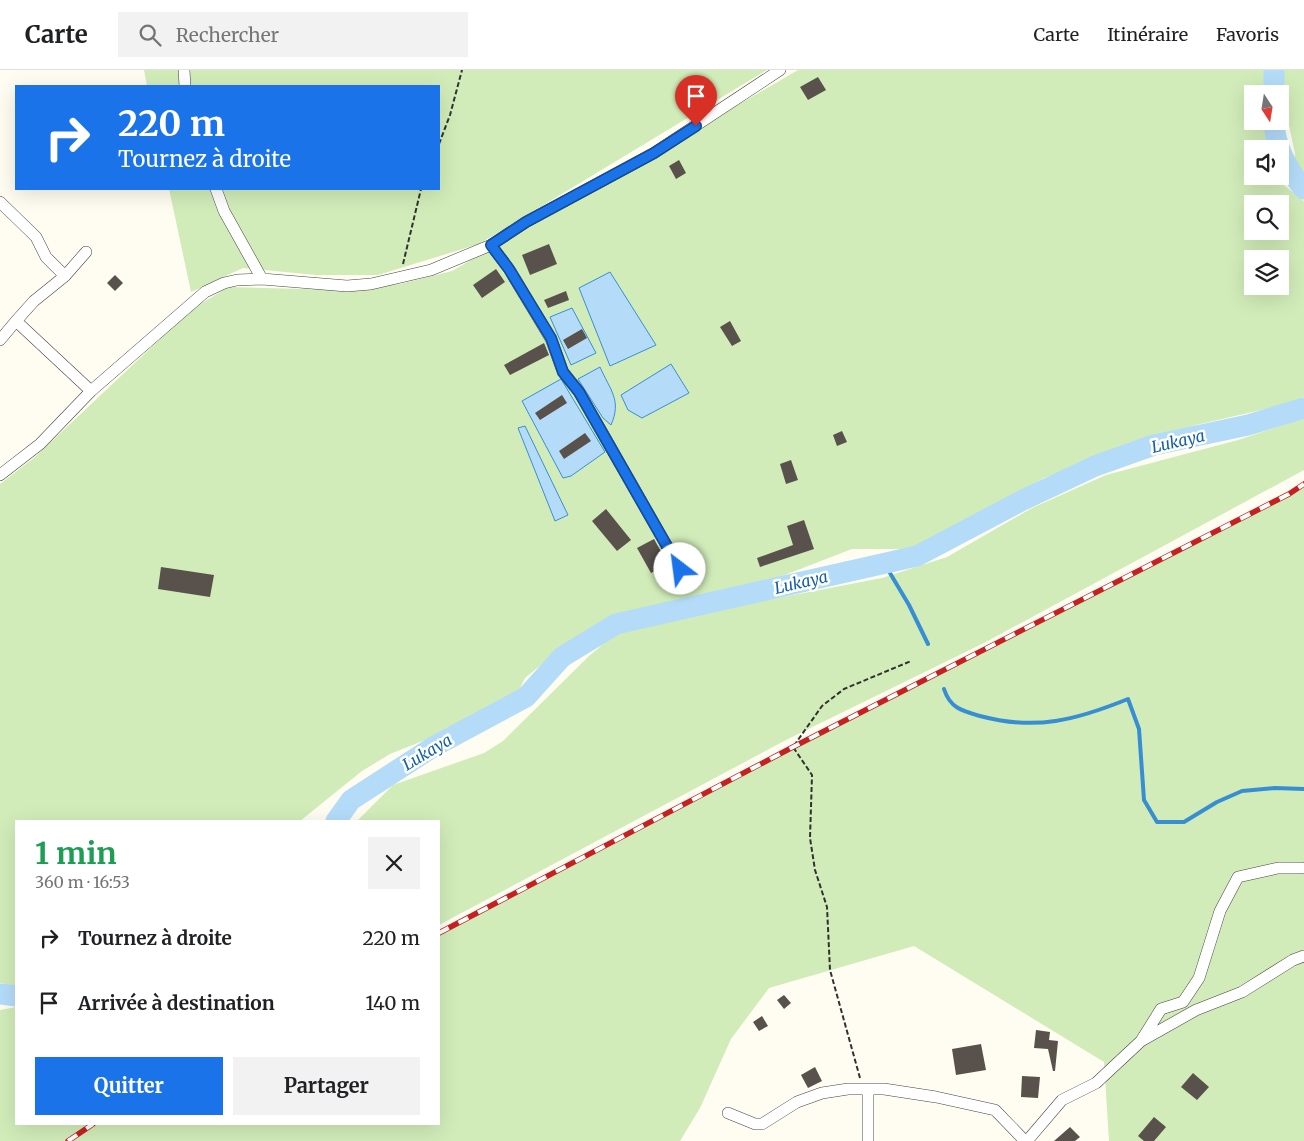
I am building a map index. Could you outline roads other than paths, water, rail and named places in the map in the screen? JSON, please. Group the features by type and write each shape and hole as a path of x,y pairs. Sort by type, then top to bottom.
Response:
{"street":[{"path":"184,70 185,85"},
{"path":"0,475 40,444 91,391 205,292 224,283 262,279 347,286 371,284 431,270 491,245 526,222 654,153 780,70"},
{"path":"216,190 232,226 262,279"},
{"path":"0,202 36,237 46,257 65,276"},
{"path":"491,245 509,269 551,338 563,372 579,392 680,569"},
{"path":"0,340 34,301 65,276 86,252"},
{"path":"16,321 91,391"},
{"path":"1142,1041 1161,1009 1183,1002 1199,978 1220,911 1238,877 1278,868 1302,868"},
{"path":"728,1113 755,1124 762,1124 797,1102 822,1093 848,1089 866,1089 936,1096 995,1110 1026,1141 1062,1100 1096,1083 1142,1041 1196,1010 1242,992 1293,960 1304,956"},
{"path":"866,1089 868,1141"}],"water":[{"path":"610,272 656,345 610,366 579,288"},
{"path":"572,308 596,353 571,365 550,317"},
{"path":"671,364 689,393 642,418 628,410 621,395"},
{"path":"600,367 615,402 611,425 603,418 578,379"},
{"path":"561,379 605,452 571,476 563,478 522,401"},
{"path":"525,426 568,515 555,521 518,428"}],"waterway":[{"name":"Lukaya","path":"1274,70 1274,85"},
{"name":"Lukaya","path":"1275,130 1283,158 1304,189"},
{"name":"Lukaya","path":"337,820 351,800 433,747 526,697 562,657 616,624 917,556 1023,500 1095,466 1154,445 1248,425 1304,408"},
{"path":"884,563 909,605 928,644"},
{"path":"944,689 953,705 962,710 980,716 1019,723 1038,723 1073,718 1128,699 1139,729 1144,800 1157,822 1184,822 1217,802 1242,791 1275,788 1304,789"},
{"name":"Lukaya","path":"0,994 15,996"}],"railway":[{"path":"440,932 793,747 1289,494 1304,484"},
{"path":"68,1141 92,1125"}]}
